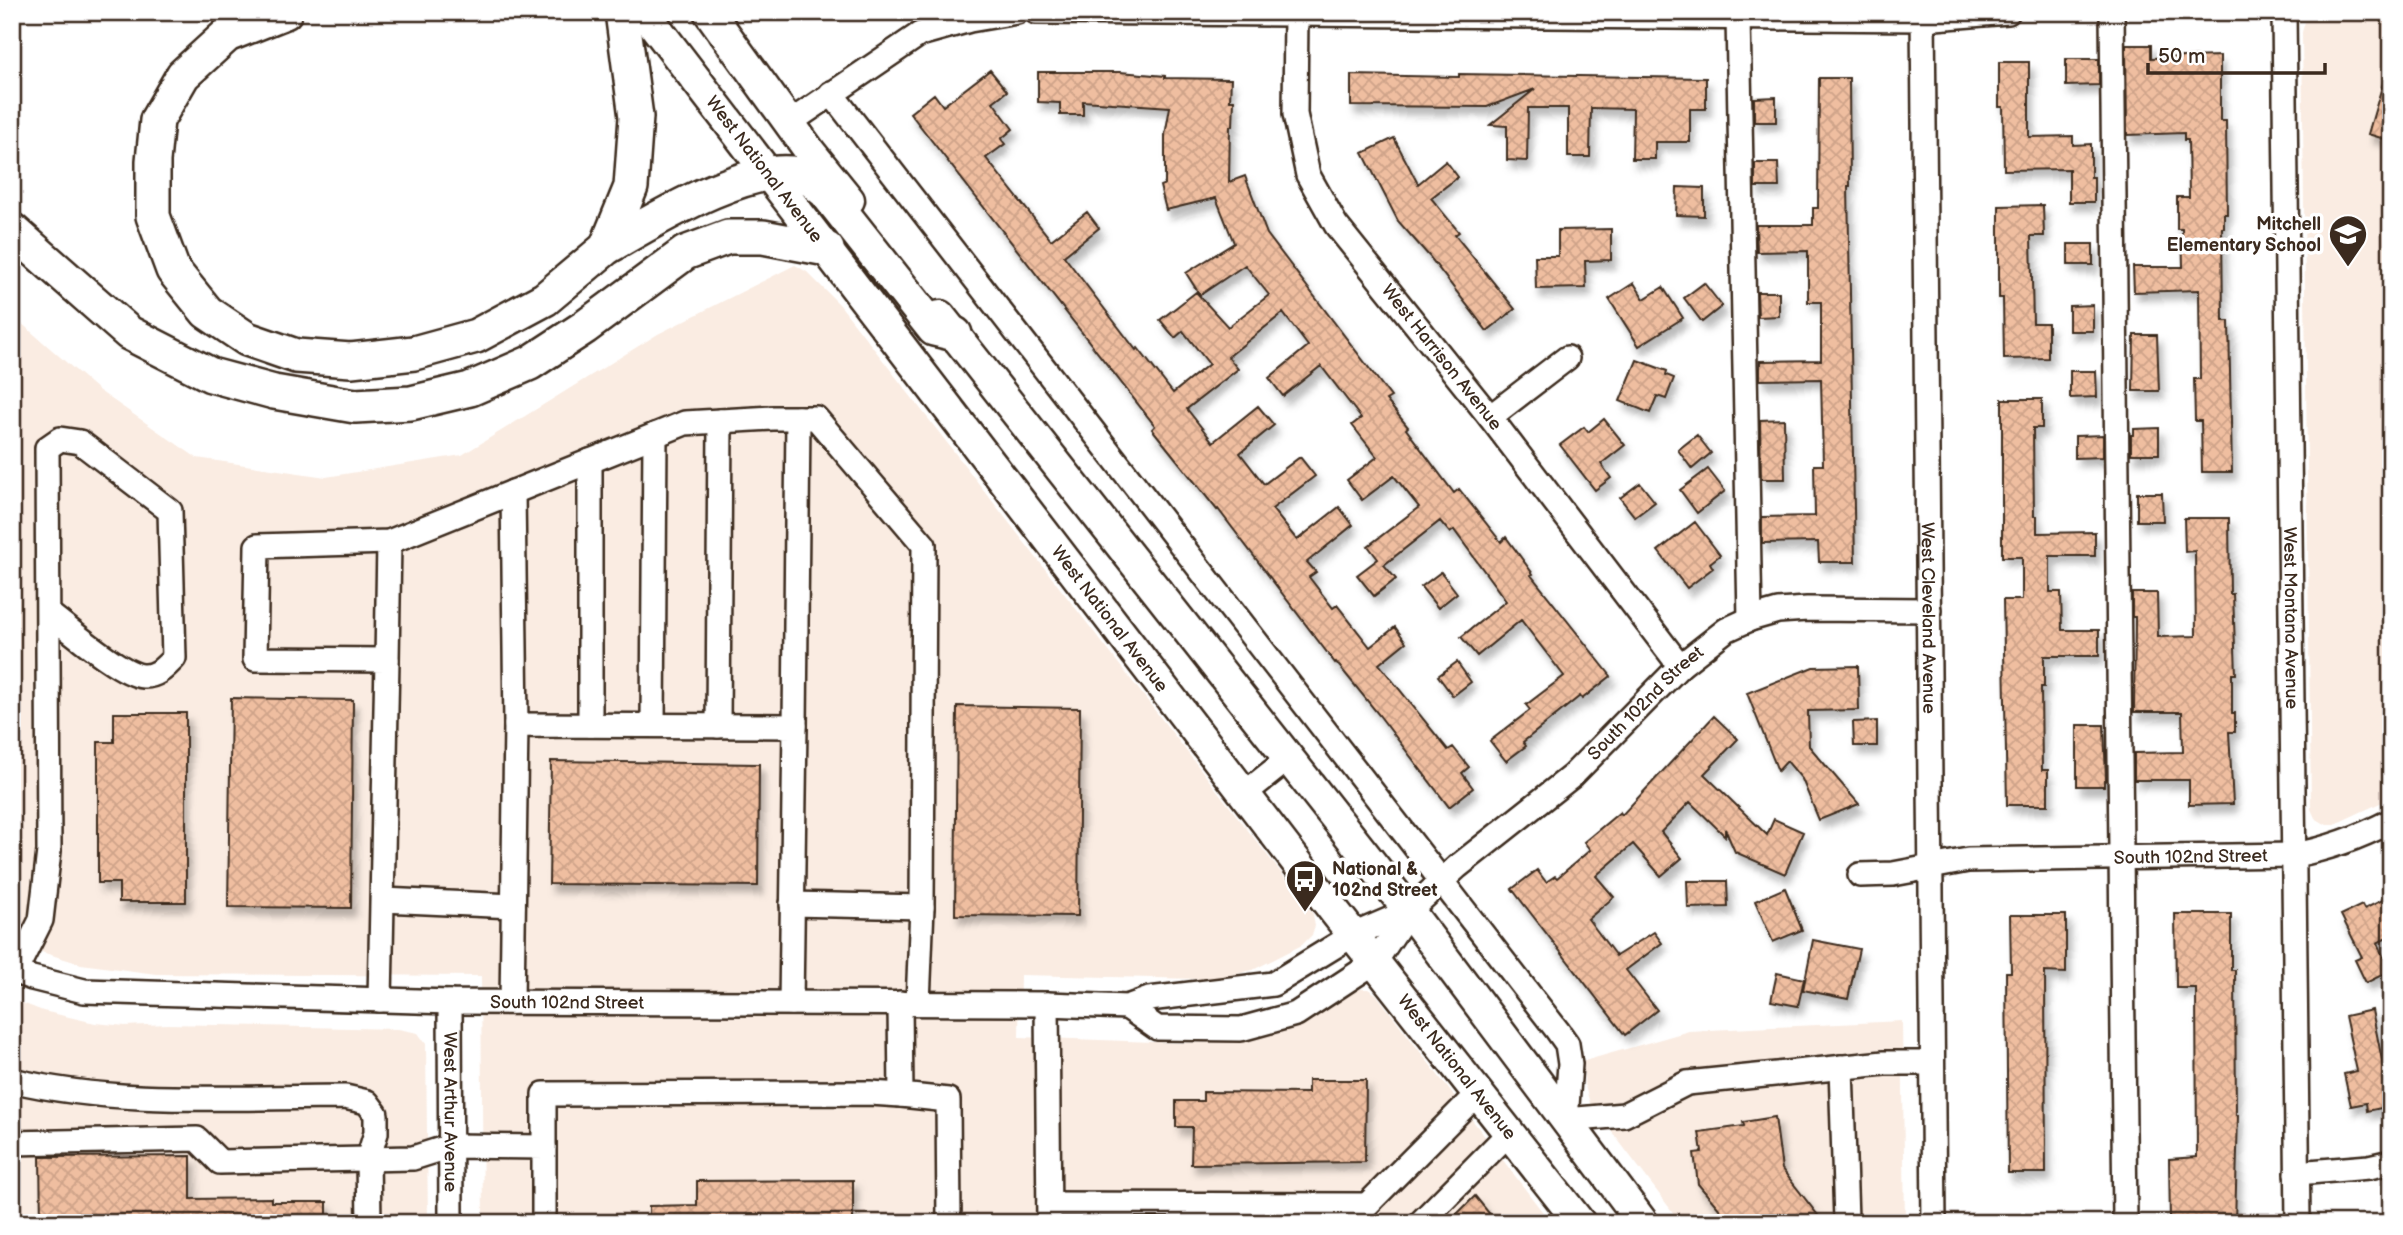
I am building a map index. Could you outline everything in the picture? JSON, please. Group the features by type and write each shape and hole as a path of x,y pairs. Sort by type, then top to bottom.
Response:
{"highway":[{"path":"285,12 227,35 184,75 157,120 152,216 173,270 207,312 247,339 296,356 351,360 414,353 476,336 545,299 606,248 679,206 724,186 770,175 788,174 807,177 825,191 934,329 955,334"},
{"path":"606,248 631,187 636,117 622,12"},
{"path":"12,230 129,333 211,375 274,392 355,406 411,403 470,389 530,363 585,327 685,253 728,237 763,237 827,249"}],"main road":[{"name":"West National Avenue","path":"644,12 1244,794 1580,1223"},
{"path":"709,12 789,123 1409,911 1643,1223"}],"street":[{"path":"789,123 920,34 970,20 1017,12"},
{"path":"1036,12 1738,18 1923,16 2008,12"},
{"path":"2112,12 2125,1223"},
{"name":"West Montana Avenue","path":"2284,12 2298,1223"},
{"name":"West Harrison Avenue","path":"1296,15 1295,114 1308,175 1336,225 1489,417 1680,666"},
{"name":"West Cleveland Avenue","path":"1923,16 1934,1223"},
{"path":"1738,18 1750,619"},
{"path":"831,93 1443,880 1567,1044 1570,1064 1566,1120 1624,1115 1687,1083 1884,1063 1931,1063"},
{"path":"1489,417 1567,358"},
{"path":"791,1003 799,418"},
{"path":"387,660 255,659 257,546 389,542 685,424 816,418 924,545 922,907 909,1003 901,1095"},
{"path":"718,726 720,421"},
{"path":"653,725 655,435"},
{"path":"14,971 41,920 49,851 47,448 60,439 80,442 170,511 174,658 161,672 142,676 119,666 48,613"},
{"path":"590,461 590,725"},
{"path":"512,1002 516,725 513,492"},
{"path":"380,1000 389,542"},
{"name":"South 102nd Street","path":"1127,1007 1157,1028 1241,1030 1296,1014 1375,962 1409,911 1443,880 1572,776 1680,666 1726,631 1750,619 1778,611 1929,610"},
{"path":"516,725 794,726"},
{"path":"1244,794 1289,758"},
{"name":"South 102nd Street","path":"1860,875 1893,874 1968,860 2294,855 2319,851 2391,821"},
{"path":"383,900 513,906"},
{"path":"792,904 922,907"},
{"name":"South 102nd Street","path":"14,971 84,991 450,1002 1047,1003 1127,1007 1149,999 1273,984 1353,935 1409,911"},
{"name":"West Arthur Avenue","path":"450,1002 452,1223"},
{"path":"1047,1003 1049,1214 1366,1205"},
{"path":"1841,1068 1846,1220 1850,1223"},
{"path":"12,1080 31,1085 135,1097 345,1097 368,1102 376,1114 376,1133 368,1159 369,1223"},
{"path":"544,1223 544,1094 870,1093 948,1100 949,1223"},
{"path":"1349,1223 1478,1093"},
{"path":"1420,1223 1509,1132"},
{"path":"12,1143 197,1139 220,1162 413,1158 451,1146 544,1147"},
{"path":"2297,1172 2369,1167 2391,1162"}],"shaded area":[{"name":"Mitchell Elementary School","path":"2320,12 2391,13 2391,798 2335,824 2325,824 2315,818 2311,809 2302,32 2305,22"},
{"path":"795,265 807,272 840,305 1313,914 1315,926 1312,935 1302,945 1253,970 1228,976 1200,979 1020,975 1019,1037 1223,1042 1256,1037 1307,1020 1359,989 1368,989 1376,994 1551,1223 483,1223 481,976 156,974 81,964 12,943 12,315 98,390 197,458 326,477 462,455 658,334"},
{"path":"12,999 43,1011 95,1023 125,1026 167,1024 398,1029 418,1033 426,1044 428,1223 12,1223"},
{"path":"1902,1021 1905,1223 1681,1223 1590,1103 1584,1083 1584,1061 1689,1031"}],"building":[{"path":"2126,45 2151,45 2151,58 2220,56 2220,121 2226,121 2227,214 2224,214 2222,228 2223,321 2229,321 2232,472 2202,472 2201,421 2195,421 2194,379 2200,379 2199,290 2134,292 2133,267 2183,267 2182,229 2177,229 2177,197 2189,197 2188,140 2184,140 2184,133 2127,135"},
{"path":"2066,59 2099,59 2099,85 2066,86"},
{"path":"1999,62 2029,62 2029,137 2073,136 2073,145 2091,144 2094,202 2069,202 2069,169 2004,170"},
{"path":"990,70 1007,91 993,102 1013,129 1001,139 1005,144 986,158 1051,240 1087,212 1099,228 1064,256 1136,350 1138,348 1173,393 1209,364 1183,331 1175,338 1160,320 1196,292 1228,327 1269,295 1245,265 1200,295 1186,273 1234,243 1216,198 1166,210 1160,186 1165,184 1165,135 1170,107 1083,101 1083,115 1060,115 1060,103 1038,102 1038,72 1120,72 1165,78 1231,79 1230,100 1234,100 1233,126 1230,126 1229,182 1245,176 1267,234 1391,397 1386,400 1408,427 1406,429 1454,493 1459,489 1501,542 1506,537 1533,574 1531,575 1611,676 1582,699 1580,696 1523,742 1526,746 1506,761 1490,741 1530,710 1526,705 1564,676 1521,620 1477,656 1461,637 1506,601 1454,530 1450,533 1440,521 1384,565 1396,579 1374,596 1357,575 1378,559 1368,546 1419,507 1394,476 1362,500 1347,480 1377,457 1352,425 1361,418 1321,366 1283,396 1269,378 1308,346 1283,313 1228,357 1238,369 1187,409 1213,442 1258,406 1274,425 1240,453 1264,484 1300,457 1315,476 1272,509 1297,540 1339,507 1353,525 1307,562 1316,572 1309,577 1333,608 1337,605 1370,647 1395,627 1406,642 1379,664 1448,750 1453,747 1469,767 1462,773 1473,788 1449,807 1218,509 1152,429 1155,426 910,113 934,94 943,106"},
{"path":"2386,73 2391,74 2391,141 2368,134"},
{"path":"1459,74 1706,78 1706,109 1690,109 1690,142 1655,142 1655,159 1632,159 1633,109 1591,108 1590,157 1568,157 1568,108 1528,108 1527,161 1507,160 1507,126 1490,125 1535,89 1487,107 1351,106 1351,75 1459,77"},
{"path":"1819,78 1849,78 1848,186 1855,562 1819,562 1818,542 1762,543 1762,517 1815,516 1814,465 1823,465 1821,379 1760,380 1760,361 1821,360 1821,302 1808,302 1808,251 1757,252 1756,225 1813,225 1813,208 1818,208"},
{"path":"1776,97 1776,122 1754,122 1754,98"},
{"path":"1394,138 1418,184 1446,161 1458,177 1431,198 1459,232 1455,235 1515,309 1487,331 1398,221 1363,153"},
{"path":"1755,163 1778,163 1779,187 1755,187"},
{"path":"1677,187 1704,188 1704,216 1676,215"},
{"path":"2043,205 2044,236 2031,236 2033,323 2048,323 2048,358 2004,359 2003,298 1999,298 1999,206"},
{"path":"1611,229 1611,260 1585,261 1586,288 1536,289 1535,256 1558,256 1558,230"},
{"path":"2068,244 2093,244 2093,265 2068,265"},
{"path":"1634,283 1644,299 1663,287 1683,318 1639,346 1609,299"},
{"path":"1704,283 1722,306 1702,322 1684,298"},
{"path":"1757,292 1779,292 1779,316 1758,317"},
{"path":"2093,305 2093,331 2069,331 2069,306"},
{"path":"2134,335 2157,335 2159,391 2133,391"},
{"path":"1637,360 1667,371 1666,375 1674,378 1666,399 1657,396 1650,413 1620,401"},
{"path":"2070,371 2096,371 2097,397 2070,398"},
{"path":"2002,399 2042,399 2042,428 2033,428 2034,516 2037,516 2037,533 2095,532 2095,556 2050,556 2050,592 2061,592 2062,630 2099,630 2099,656 2044,656 2044,687 2041,687 2042,770 2048,770 2048,805 2007,805 2003,600 2022,600 2022,557 2002,557"},
{"path":"1604,419 1625,445 1601,464 1611,478 1595,490 1560,445 1584,427 1588,432"},
{"path":"1784,419 1785,479 1761,479 1760,420"},
{"path":"2159,428 2159,454 2131,454 2131,435 2134,435 2134,429"},
{"path":"1697,435 1711,453 1692,469 1678,450"},
{"path":"2103,435 2103,457 2075,458 2075,436"},
{"path":"1708,469 1725,491 1697,513 1680,490"},
{"path":"1640,483 1655,502 1635,517 1620,498"},
{"path":"2137,493 2162,493 2163,521 2137,521"},
{"path":"2184,518 2229,518 2230,594 2233,594 2236,674 2232,674 2235,732 2229,732 2233,804 2189,805 2189,780 2134,780 2134,753 2183,752 2182,712 2134,712 2135,617 2132,617 2132,593 2157,593 2158,637 2196,636 2195,551 2185,552"},
{"path":"1695,522 1720,555 1710,563 1713,568 1687,588 1658,551"},
{"path":"1441,572 1457,593 1438,608 1421,587"},
{"path":"1457,662 1471,682 1453,696 1438,676"},
{"path":"1858,666 1859,710 1808,711 1809,746 1859,804 1819,820 1802,779 1787,761 1778,771 1747,693 1813,667"},
{"path":"231,698 353,700 351,908 228,907"},
{"path":"957,706 1080,708 1078,916 955,915"},
{"path":"114,713 186,713 186,902 119,902 119,883 98,883 98,742 114,742"},
{"path":"1714,716 1738,739 1704,774 1767,835 1774,819 1803,832 1785,874 1735,852 1725,829 1725,836 1690,802 1661,832 1682,858 1661,876 1633,844 1596,876 1614,897 1588,919 1616,956 1654,932 1662,943 1626,970 1657,1010 1625,1035 1512,889 1537,870 1546,882 1555,876 1557,878 1590,850 1584,842 1620,812 1622,815"},
{"path":"1877,721 1877,746 1854,746 1853,722"},
{"path":"2077,725 2104,725 2104,786 2077,786"},
{"path":"551,761 759,764 758,886 549,884"},
{"path":"1687,881 1727,881 1728,907 1688,908"},
{"path":"1785,888 1802,930 1773,942 1755,901"},
{"path":"2391,896 2391,936 2377,943 2390,971 2366,983 2355,960 2362,957 2341,915 2362,905 2364,909"},
{"path":"2175,914 2231,914 2238,1115 2235,1223 2170,1223 2169,1159 2197,1157 2196,988 2176,988"},
{"path":"2010,915 2066,915 2066,973 2045,972 2046,1173 2008,1173 2006,972 2011,972"},
{"path":"1813,940 1859,949 1848,999 1803,990"},
{"path":"1777,973 1804,979 1798,1006 1771,1001"},
{"path":"2372,1010 2383,1065 2391,1063 2391,1106 2367,1111 2366,1103 2351,1106 2344,1074 2357,1071 2345,1016"},
{"path":"1308,1080 1366,1080 1365,1162 1191,1164 1192,1127 1176,1127 1176,1101 1203,1101 1203,1092 1308,1093"},
{"path":"1775,1117 1782,1169 1824,1223 1731,1223 1698,1184 1694,1153 1702,1152 1699,1132 1744,1126 1743,1122"},
{"path":"191,1156 191,1199 271,1198 271,1202 327,1202 327,1223 41,1223 40,1157"},
{"path":"853,1180 853,1223 649,1223 649,1206 697,1205 697,1181"},
{"path":"1475,1196 1497,1223 1448,1223"}],"place":[{"name":"Mitchell Elementary School","path":"2348,268"},
{"name":"National & 102nd Street","path":"1305,913"}]}
